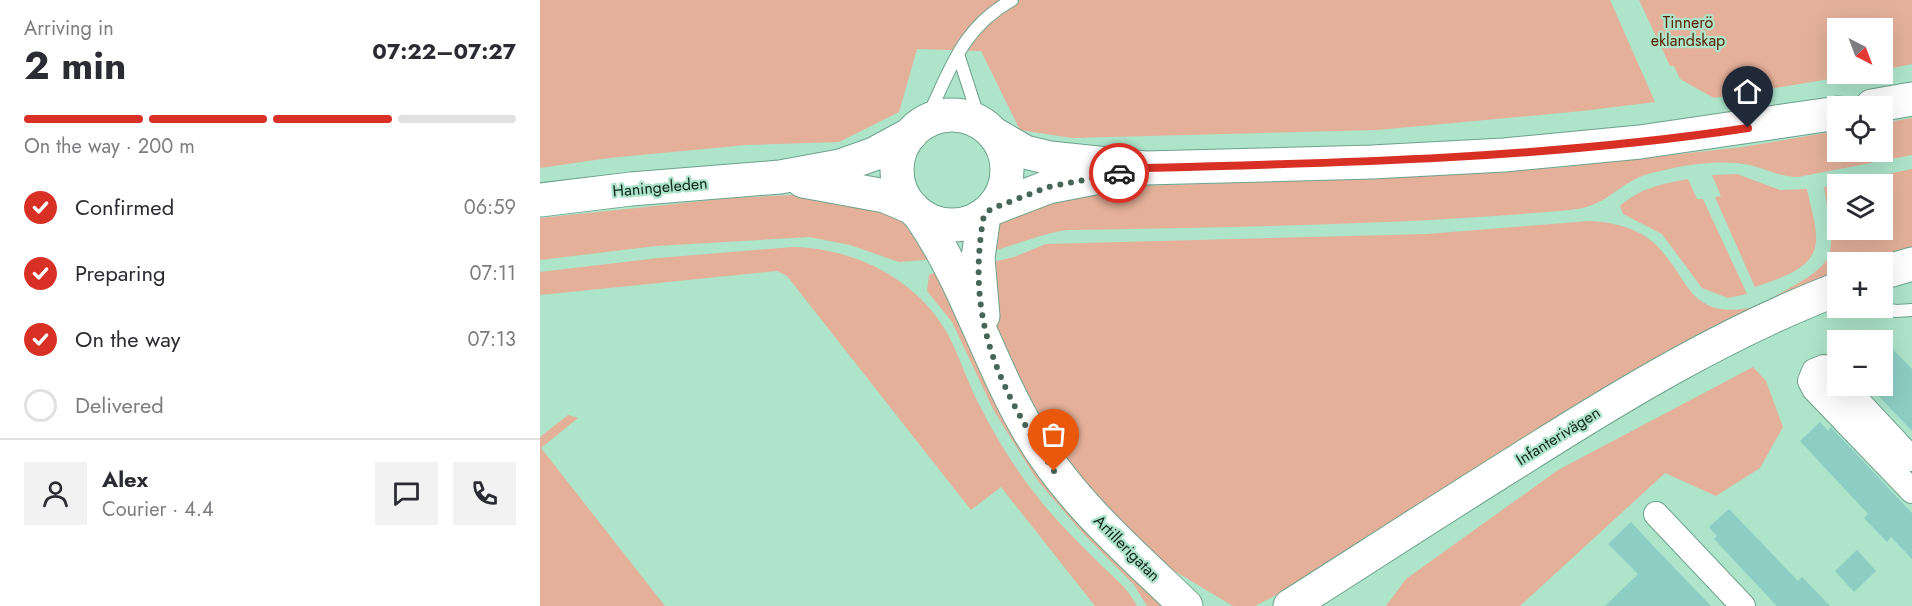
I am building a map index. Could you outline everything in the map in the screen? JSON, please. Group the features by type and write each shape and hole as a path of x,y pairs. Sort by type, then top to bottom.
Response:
{"main road":[{"path":"1893,102 1912,99"},
{"path":"1145,168 1048,187 958,225 944,224 916,211 902,191 897,172 900,152 918,128 943,116 962,115 1025,152 1050,158 1145,168 1372,162 1504,155 1651,141 1827,115"},
{"name":"Haningeleden","path":"540,200 631,189 780,177 848,163 874,154 918,128"},
{"path":"987,128 1005,152 1007,172 1003,192 987,212"},
{"name":"Haningeleden","path":"780,177 854,188 885,196 916,211"},
{"name":"Artillerigatan","path":"916,211 938,240 984,332 1012,402 1054,471 1089,510 1186,606"},
{"name":"Artillerigatan","path":"984,332 978,258 987,212"},
{"path":"1893,270 1912,264"},
{"name":"Infanterivägen","path":"1290,606 1570,428 1670,369 1767,318 1827,293"}],"street":[{"path":"1827,370 1824,367 1814,371 1810,381 1815,389 1912,491"},
{"path":"1853,396 1912,459"},
{"path":"1656,514 1743,606"}],"lane":[{"path":"918,128 970,32 994,10 1012,0"},
{"path":"958,54 987,128"},
{"path":"1893,310 1912,310"}],"green space":[{"path":"540,0 1610,0 1655,102 1377,130 1072,138 1020,130 981,51 917,49 899,112 839,142 746,145 609,158 540,168"},
{"name":"Tinnerö eklandskap","path":"1639,0 1912,0 1912,64 1893,68 1893,18 1827,18 1827,80 1714,98 1680,79 1674,66 1670,66"},
{"path":"1912,118 1912,155 1893,159 1893,121"},
{"path":"1827,133 1827,162 1876,162 1798,177 1785,176 1741,163 1721,162 1673,168 1632,181 1593,205 1570,210 1382,222 1067,230 989,252 991,234 1003,217 1088,192 1142,186 1382,178 1555,168 1743,147"},
{"path":"1912,169 1912,254 1893,258 1893,252 1830,252 1831,240 1893,240 1893,174 1888,174"},
{"path":"1737,174 1780,190 1807,189 1814,222 1816,241 1809,259 1793,272 1755,287 1715,197 1721,196 1712,175"},
{"path":"1688,179 1697,199 1703,199 1747,294 1728,298 1702,288 1662,234 1623,214 1620,206 1635,195 1660,185"},
{"path":"1827,186 1827,208 1824,187"},
{"path":"792,195 835,199 902,215 937,259 899,262 850,245 809,237 656,246 540,260 540,218 732,198"},
{"path":"1589,221 1623,226 1654,243 1692,293 1702,302 1715,308 1732,310 1755,307 1756,309 1686,342 1309,578 1255,606 1233,606 1161,563 1056,453 999,342 992,309 989,263 1014,257 1046,244 1427,234"},
{"path":"793,247 838,253 860,260 900,281 933,312 956,350 972,391 988,421 1021,475 1050,512 1124,588 1137,606 1095,606 1001,487 971,510 787,276 777,271 540,295 540,272 658,258"},
{"path":"1827,258 1827,281 1777,301 1775,296 1797,284 1823,265"},
{"path":"943,269 957,299 1163,606 1147,606 1134,585 1080,530 1037,480 994,411 952,322 927,291 929,275"},
{"path":"1753,367 1766,381 1783,427 1760,468 1716,496 1665,473 1520,606 1386,606 1406,579 1558,470"},
{"path":"568,415 578,418 541,448 665,606 540,606 540,437"}],"building":[{"path":"1893,349 1912,369 1912,431 1879,396 1893,396"},
{"path":"1820,422 1828,431 1831,427 1912,513 1912,559 1891,537 1887,542 1864,518 1868,514 1800,441"},
{"path":"1729,509 1798,581 1802,577 1830,606 1777,606 1714,539 1717,536 1709,527"},
{"path":"1631,522 1711,606 1605,606 1638,574 1608,544"},
{"path":"1857,550 1876,571 1854,592 1835,571"}],"way so far":[{"path":"1054,471 1012,402 996,368 984,332 978,258 984,215 991,209 1048,187 1119,173"}],"route":[{"path":"1119,173 1145,168 1372,162 1504,155 1640,142 1748,128"}]}
